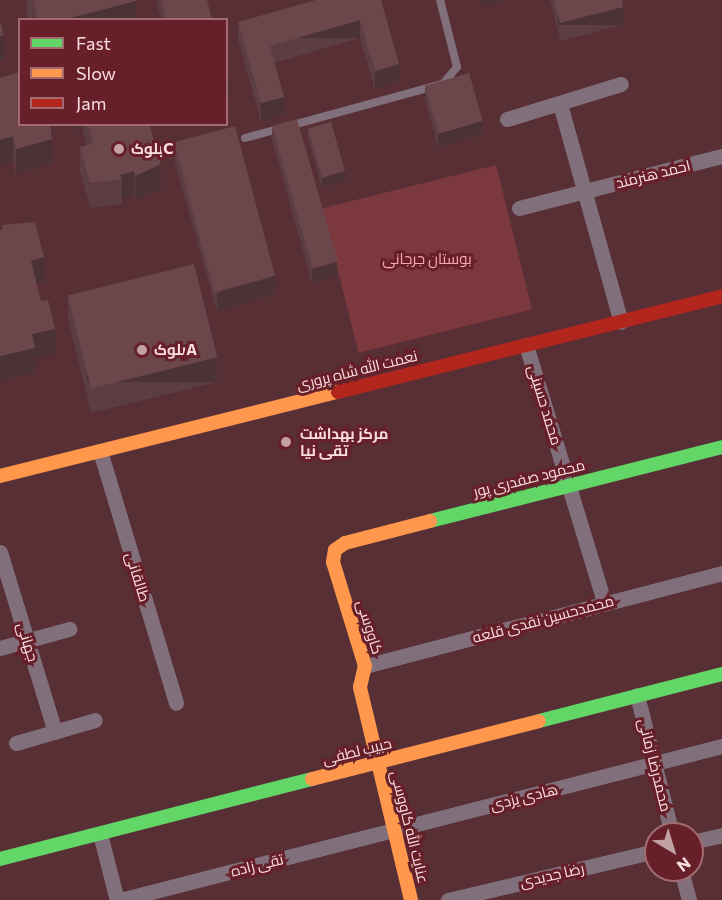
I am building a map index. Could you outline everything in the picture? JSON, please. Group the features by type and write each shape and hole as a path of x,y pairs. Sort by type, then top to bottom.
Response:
{"street":[{"path":"507,119 621,84"},
{"path":"560,104 621,322"},
{"name":"احمد هنرمند","path":"519,208 722,156"},
{"name":"نعمت الله شاه پروری","path":"0,476 722,296"},
{"name":"محمد حسینی","path":"526,345 604,602"},
{"name":"محمود صفدری پور","path":"345,543 722,447"},
{"name":"طالقانی","path":"100,451 176,703"},
{"name":"کاووسی","path":"345,543 335,550 333,562 365,666 360,687 376,763"},
{"name":"جهانی","path":"0,552 55,732"},
{"name":"محمدحسین نقدی قلعه","path":"365,666 722,573"},
{"path":"0,648 69,629"},
{"name":"حبیب لطفی","path":"0,859 722,674"},
{"name":"محمدرضا زمانی","path":"637,695 669,822"},
{"path":"16,743 94,720"},
{"name":"هادی یزدی","path":"394,830 722,746"},
{"name":"عنایت‌ الله کاووسی","path":"376,763 411,900"},
{"name":"تقی زاده","path":"119,900 394,830"},
{"path":"100,834 119,900"},
{"path":"704,840 722,836"},
{"name":"رضا جدیدی","path":"448,900 644,854"},
{"path":"684,882 689,900"}],"lane":[{"path":"245,138 443,84 457,67 440,0"}],"green space":[{"name":"بوستان جرجانی","path":"496,165 532,310 358,353 322,208"}],"building":[{"path":"33,0 136,0 70,18 38,18"},
{"path":"161,0 207,0 212,18 166,18"},
{"path":"316,0 381,0 399,64 375,71 360,20 270,46 284,97 261,103 238,22"},
{"path":"554,0 622,0 623,7 560,23"},
{"path":"0,21 4,35 0,36"},
{"path":"18,73 18,126 50,126 52,139 16,149 13,136 0,140 0,78"},
{"path":"469,73 483,121 439,134 425,86"},
{"path":"297,119 338,261 313,268 272,126"},
{"path":"331,122 345,171 322,178 308,129"},
{"path":"88,126 150,126 161,164 135,176 134,171 120,175 122,179 90,183 80,147 93,144"},
{"path":"235,126 275,276 214,292 174,142"},
{"path":"35,222 44,257 31,261 41,301 48,300 55,329 32,334 35,348 0,356 0,230 3,229 2,225"},
{"name":"بلوکA","path":"194,264 217,357 91,389 68,295"}],"traffic: fast":[{"path":"430,521 722,447"},
{"path":"539,721 722,674"},
{"path":"0,859 312,779"}],"traffic: slow":[{"path":"0,476 338,392"},
{"path":"411,900 360,687 365,666 333,562 335,550 345,543 430,521"},
{"path":"312,779 539,721"}],"traffic: jam":[{"path":"338,392 722,296"}],"place":[{"name":"بلوکC","path":"119,149"},
{"name":"بلوکA","path":"142,350"},
{"name":"مرکز بهداشت تقی نیا","path":"286,442"}]}
